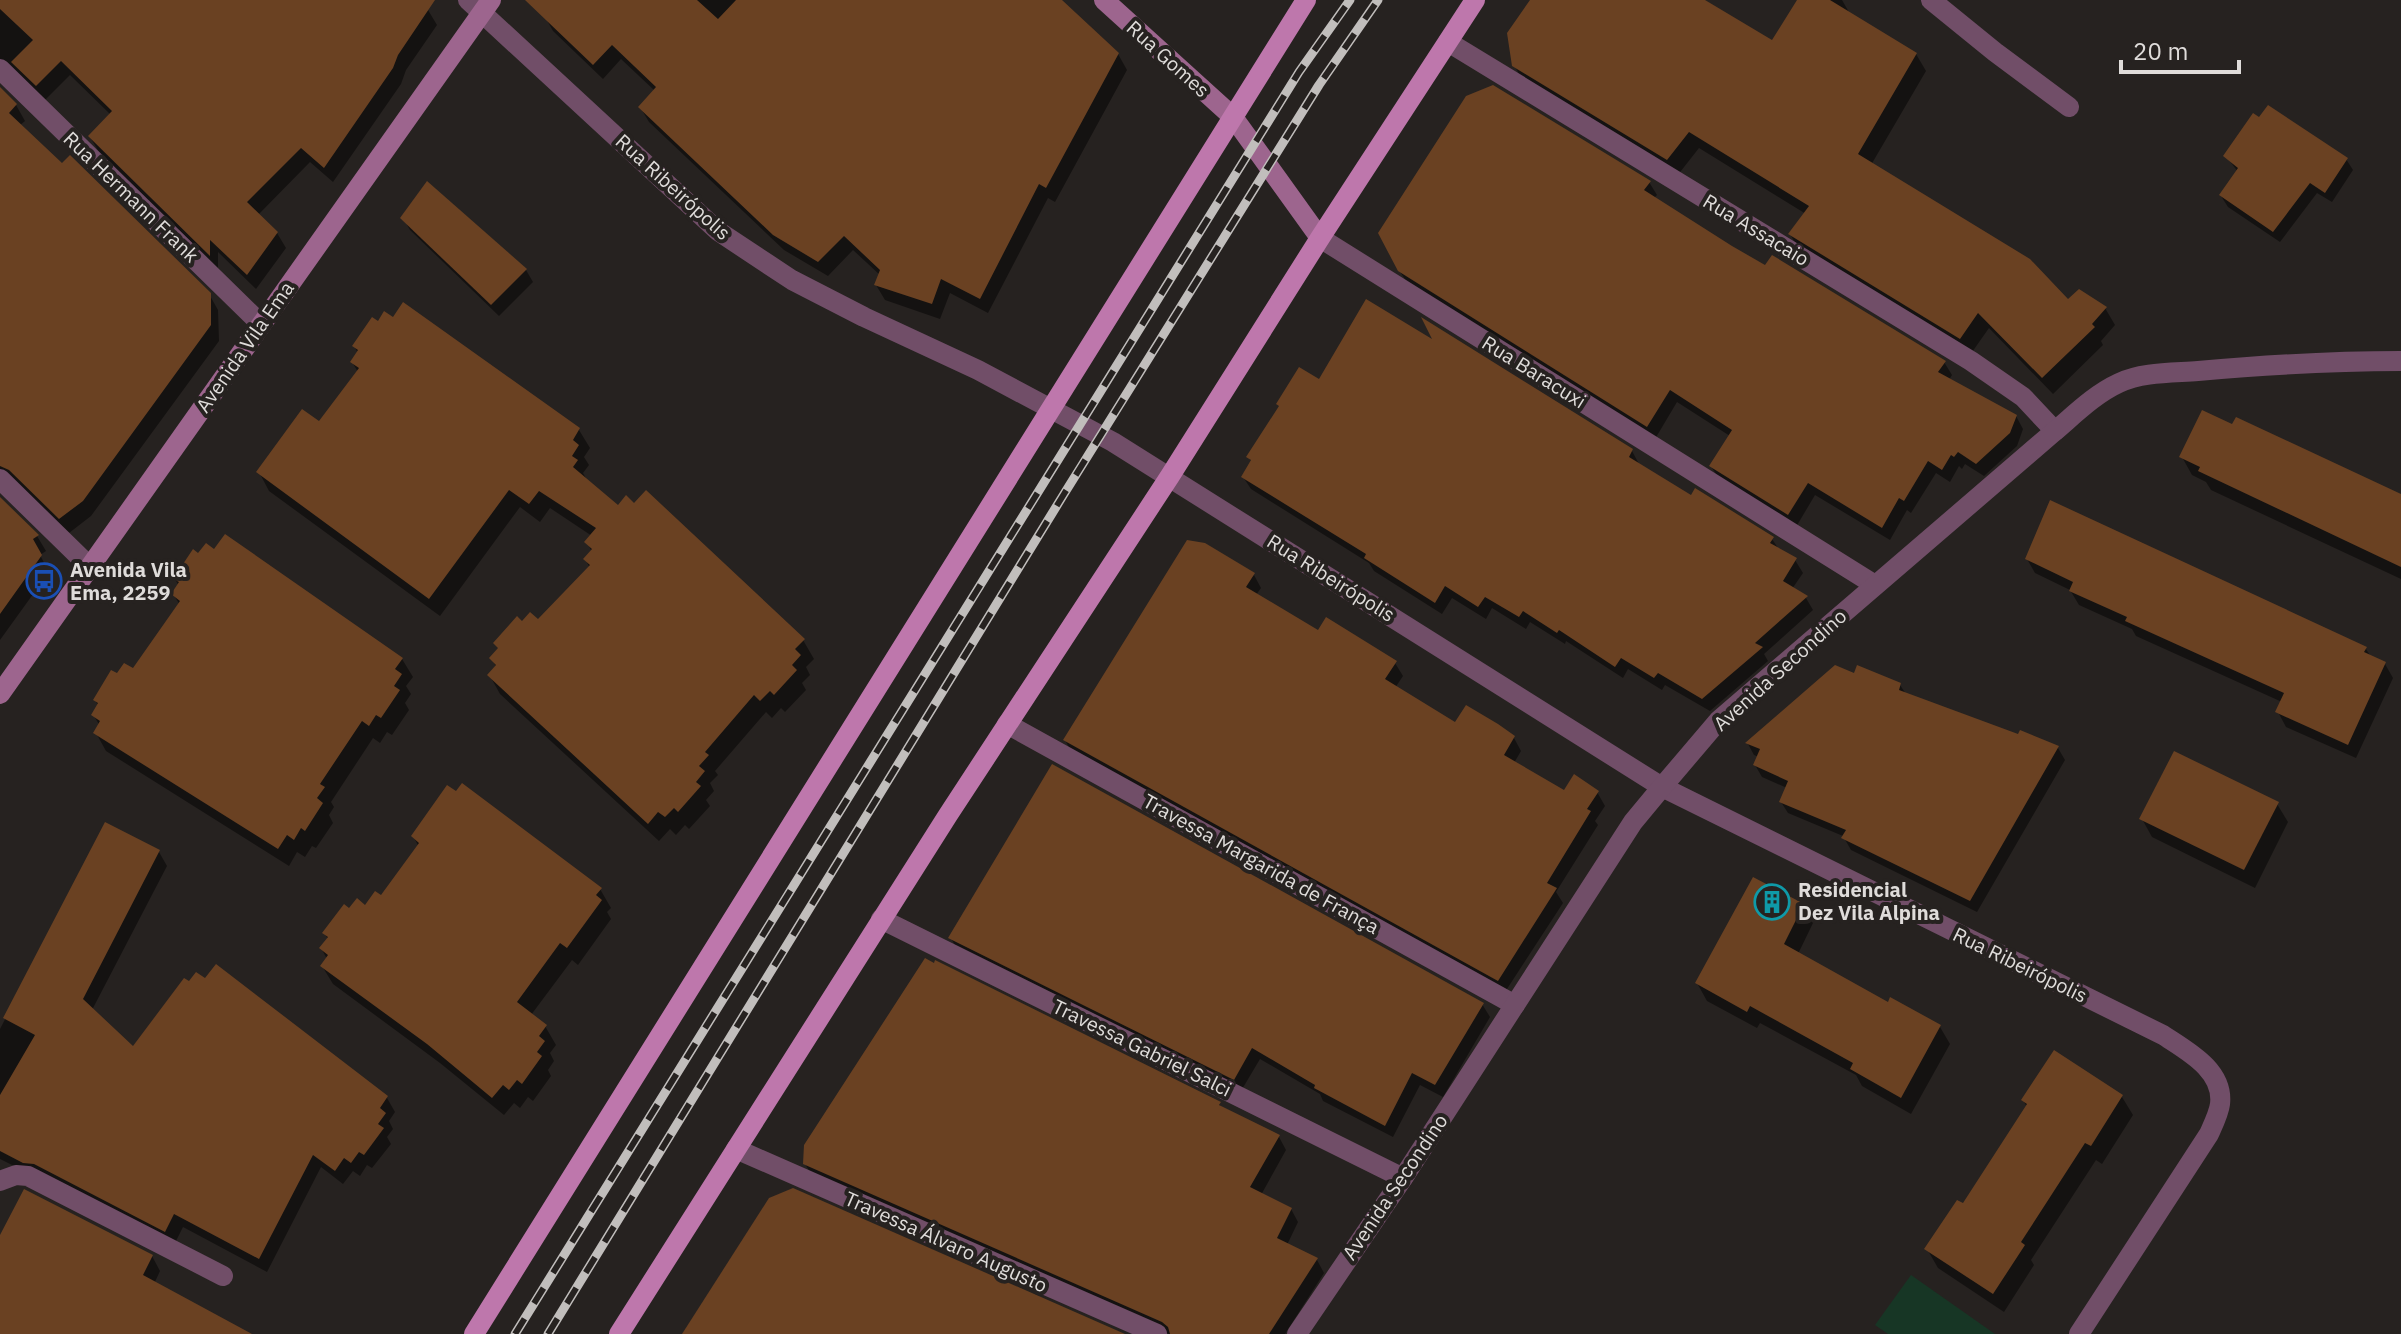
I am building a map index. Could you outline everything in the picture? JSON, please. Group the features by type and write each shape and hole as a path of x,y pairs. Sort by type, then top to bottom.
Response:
{"main road":[{"name":"Rua Gomes","path":"1104,0 1233,117"},
{"path":"474,1334 1306,0"},
{"path":"619,1334 881,919 1475,0"},
{"name":"Avenida Vila Ema","path":"0,694 261,324 480,4"},
{"name":"Rua Baracuxi","path":"1233,117 1320,238"}],"street":[{"path":"1931,0 2069,107"},
{"name":"Rua Ribeirópolis","path":"480,4 718,231 792,280 1053,409 1170,476 1662,787 2163,1035 2193,1055 2215,1076 2221,1103 2209,1134 2079,1334"},
{"name":"Rua Assacaio","path":"1448,42 1971,361 2023,397 2055,431"},
{"name":"Rua Hermann Frank","path":"0,69 261,324"},
{"name":"Rua Baracuxi","path":"1320,238 1875,585"},
{"name":"Avenida Secondino","path":"1297,1334 1403,1178 1633,822 1719,720 2055,431 2121,382 2146,375 2337,362 2401,361"},
{"path":"0,479 90,567"},
{"name":"Travessa Margarida de França","path":"1007,724 1515,1005"},
{"name":"Travessa Gabriel Salci","path":"881,919 1403,1178"},
{"name":"Travessa Álvaro Augusto","path":"736,1149 1157,1334"},
{"path":"0,1181 16,1175 28,1176 223,1276"}],"green space":[{"path":"1911,1275 1995,1334 1888,1334 1875,1325"}],"building":[{"path":"0,0 435,0 398,55 393,68 324,168 301,148 247,202 278,232 247,275 210,240 210,256 88,136 112,111 61,61 36,86 11,62 33,40 0,9"},
{"path":"525,0 697,0 718,19 736,0 1062,0 1119,53 1046,188 1039,184 980,299 941,279 932,304 874,285 880,270 844,236 818,262 773,235 638,107 656,87 612,45 593,65"},
{"path":"1530,0 1705,0 1772,40 1797,0 1830,0 1917,53 1858,154 2030,259 2068,299 2079,289 2107,307 2092,324 2095,327 2042,378 1978,313 1960,339 1788,234 1809,206 1689,132 1667,160 1512,66 1507,33"},
{"path":"1493,85 1651,181 1644,190 1732,246 1765,265 1772,255 1946,361 1938,372 2017,415 2010,433 1976,464 1958,452 1954,457 1951,455 1942,470 1928,461 1904,501 1899,498 1882,528 1808,483 1788,515 1709,466 1732,430 1670,390 1647,427 1398,271 1378,233 1466,96"},
{"path":"0,87 17,104 9,113 62,163 70,155 211,293 211,325 83,501 59,519 9,470 0,466"},
{"path":"2268,105 2348,158 2325,193 2310,183 2273,232 2219,195 2238,168 2223,156 2253,113 2259,117"},
{"path":"427,181 527,269 491,305 400,218"},
{"path":"1366,299 1432,339 1421,317 1633,449 1629,457 1691,495 1695,488 1774,537 1770,543 1797,558 1783,581 1808,596 1755,643 1763,647 1702,699 1658,673 1654,678 1621,658 1615,667 1559,630 1557,633 1523,611 1519,617 1485,597 1478,607 1445,586 1435,603 1364,558 1366,554 1241,477 1251,460 1246,457 1279,406 1276,404 1299,367 1319,379"},
{"path":"403,302 580,428 573,440 579,445 572,456 578,460 573,467 618,505 626,495 634,503 646,490 805,639 795,649 801,655 792,665 797,670 774,695 770,691 760,701 754,695 705,752 709,755 699,766 705,771 696,782 701,786 678,812 674,808 665,817 658,812 648,824 487,675 496,665 489,658 498,648 493,643 517,616 522,621 530,612 538,619 590,565 583,559 592,549 584,542 596,528 539,491 529,504 509,490 429,599 256,472 302,409 319,421 359,368 350,362 358,350 352,346 372,317 378,321 384,311 393,317"},
{"path":"2202,410 2232,424 2236,417 2401,494 2401,567 2198,471 2200,467 2179,457"},
{"path":"0,497 39,535 33,539 42,555 0,614"},
{"path":"2050,500 2367,647 2364,652 2386,662 2348,745 2275,712 2284,693 2125,621 2127,617 2069,591 2073,582 2025,559"},
{"path":"225,534 403,658 395,669 402,674 394,686 400,690 381,718 376,715 369,726 362,721 320,784 325,787 317,798 323,803 305,831 301,828 294,840 287,835 278,849 93,733 100,721 91,715 98,703 93,700 111,670 117,673 124,663 133,668 180,601 171,594 179,582 173,579 193,549 198,553 206,543 214,549"},
{"path":"1187,540 1205,543 1255,573 1246,587 1318,630 1326,617 1397,661 1385,679 1455,722 1466,705 1498,724 1515,736 1504,755 1564,790 1574,774 1599,791 1587,809 1591,811 1547,883 1557,888 1498,981 1063,740"},
{"path":"1835,665 1854,673 1857,665 1901,683 1899,690 2059,746 1970,901 1841,838 1846,830 1779,802 1788,781 1753,765 1760,749 1745,743"},
{"path":"2174,751 2279,802 2244,870 2139,819"},
{"path":"1052,764 1484,1003 1435,1085 1412,1073 1385,1126 1314,1088 1315,1085 1252,1048 1234,1080 948,938"},
{"path":"462,783 602,888 596,895 602,900 567,948 560,943 517,1002 547,1025 539,1036 545,1041 537,1052 542,1056 522,1084 517,1080 509,1090 503,1085 492,1098 427,1044 320,966 328,955 319,948 328,937 322,933 344,904 349,908 357,898 365,905 375,891 381,895 419,843 411,836 447,785 456,791"},
{"path":"105,822 160,850 83,999 133,1046 184,978 189,981 196,972 205,978 216,964 388,1096 380,1108 386,1113 378,1124 384,1128 364,1155 359,1152 351,1163 344,1158 335,1171 313,1155 259,1259 174,1214 165,1232 34,1164 23,1163 0,1151 0,1095 35,1035 3,1018"},
{"path":"1753,877 1804,904 1784,944 1888,1002 1890,997 1941,1025 1901,1098 1850,1069 1853,1063 1750,1006 1747,1012 1695,983"},
{"path":"925,958 934,963 935,960 1221,1102 1219,1105 1280,1135 1250,1187 1292,1208 1277,1238 1318,1258 1269,1334 1170,1334 1162,1322 803,1164 804,1145"},
{"path":"2054,1050 2123,1095 2091,1146 2085,1143 2021,1242 2025,1245 1993,1294 1924,1249 1957,1200 1963,1203 2027,1104 2021,1100"},
{"path":"793,1188 1125,1334 682,1334 769,1198"},
{"path":"24,1189 153,1255 143,1275 252,1334 0,1334 0,1235"}],"railway":[{"path":"515,1334 1299,72 1350,0"},
{"path":"548,1334 1064,494 1319,85 1378,0"}],"place":[{"name":"Avenida Vila Ema, 2259","path":"44,581"},
{"name":"Residencial Dez Vila Alpina","path":"1772,902"}]}
